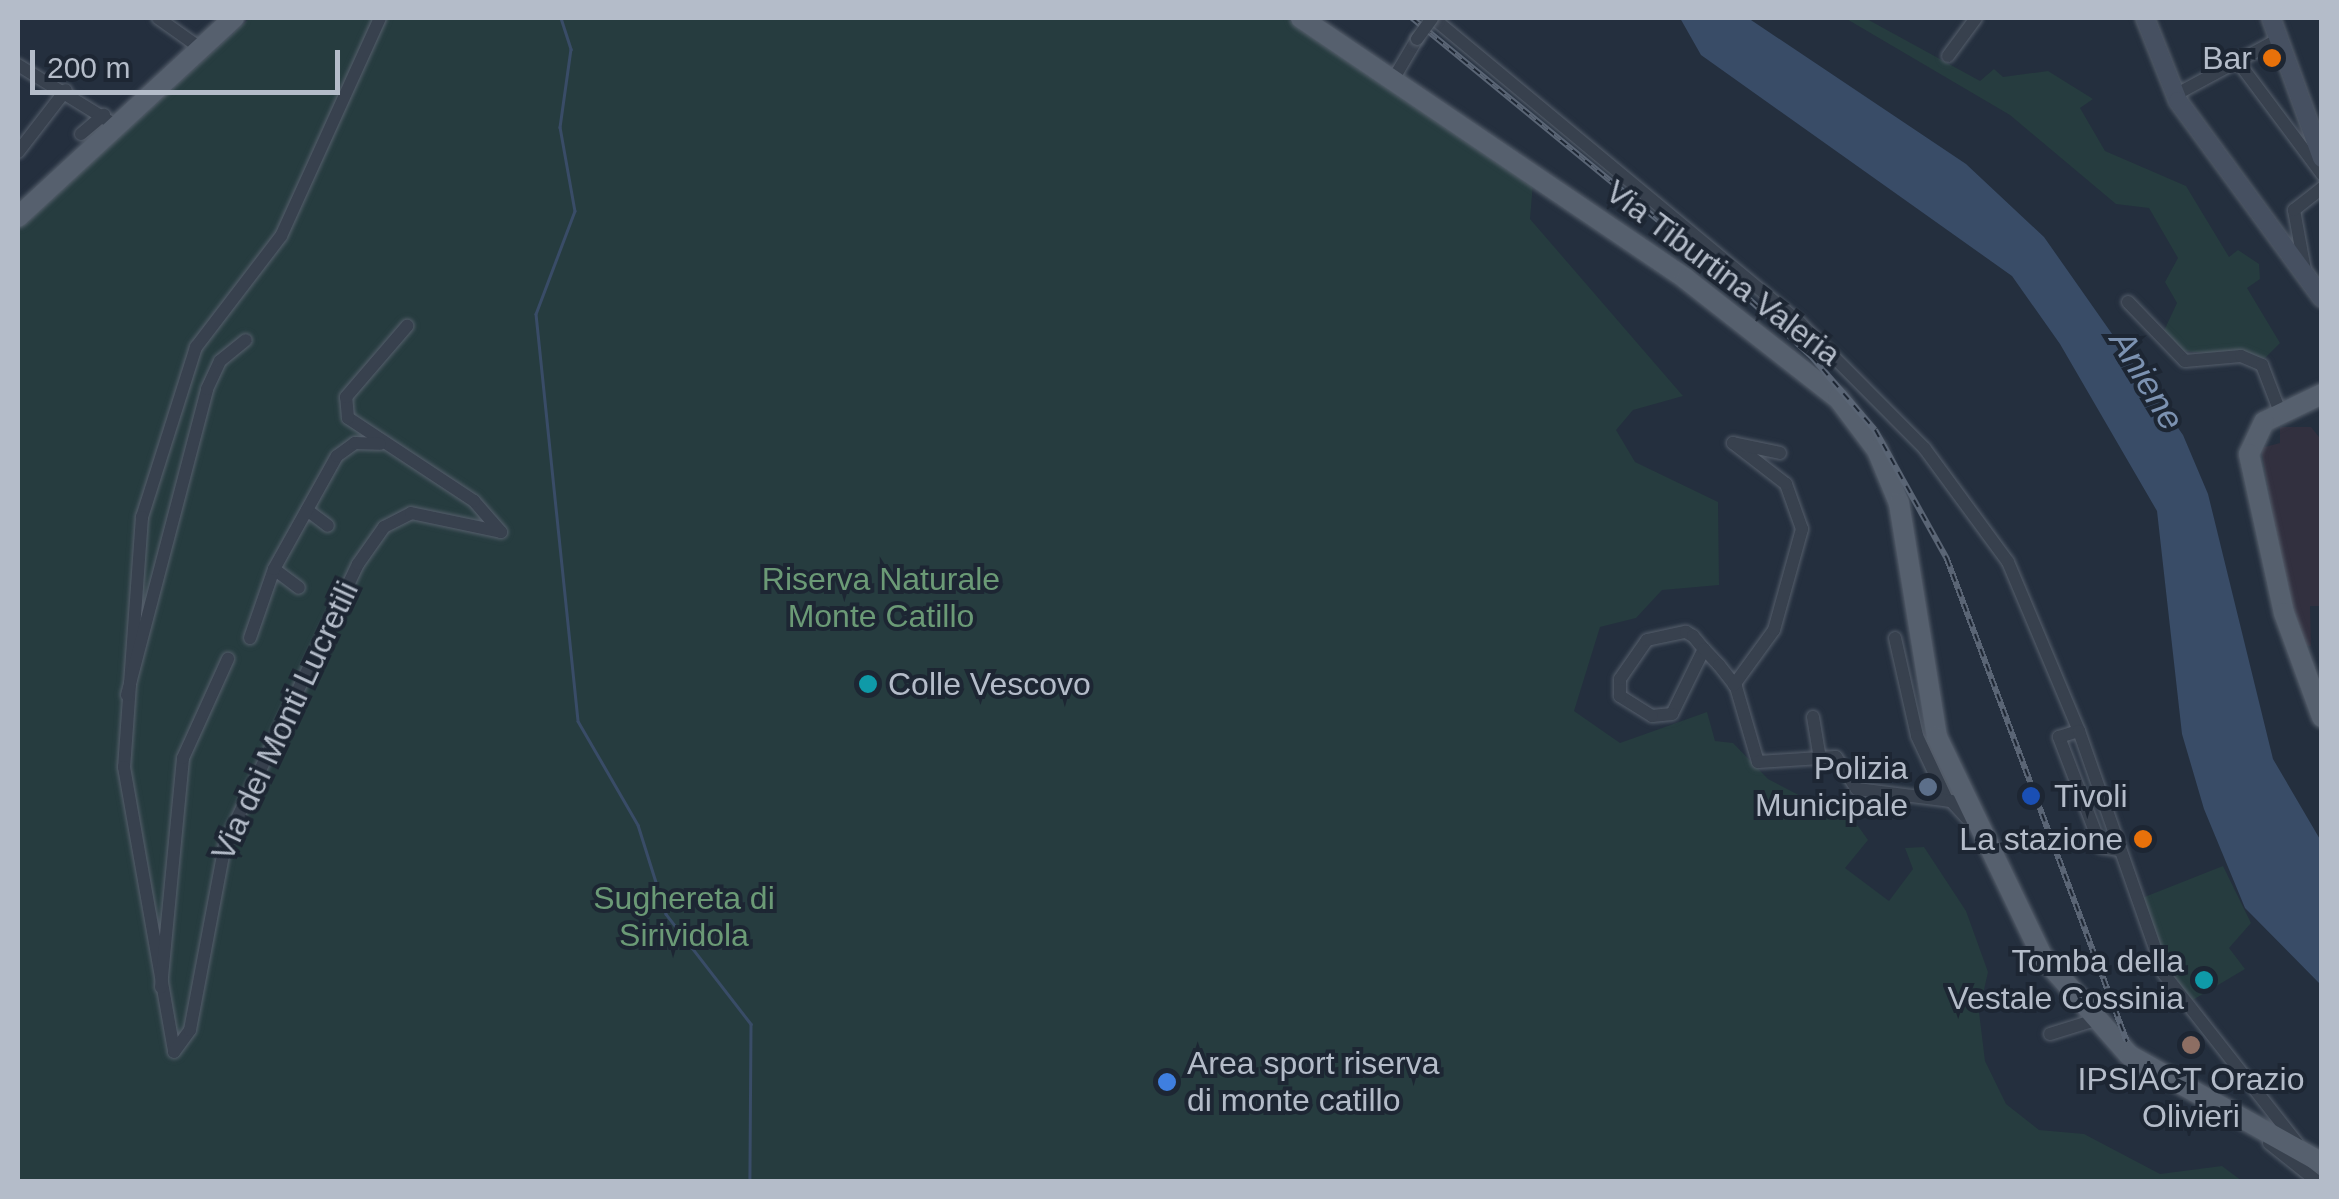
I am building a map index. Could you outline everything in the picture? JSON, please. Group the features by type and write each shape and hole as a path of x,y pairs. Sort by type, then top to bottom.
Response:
{"main road":[{"path":"18,216 109,120 203,50 234,18"},
{"name":"Via Tiburtina Valeria","path":"1302,18 1778,345 1854,417 1899,503 1930,718 1990,853 2042,956 2092,1021 2129,1055 2297,1143 2322,1163"},
{"path":"2146,18 2175,95 2322,298"},
{"path":"2271,18 2322,158"},
{"path":"2322,394 2284,406 2256,432 2250,465 2284,613 2322,717"}],"street":[{"path":"158,18 203,50"},
{"name":"Via dei Monti Lucretili","path":"380,18 281,236 187,368 140,532 122,707 129,835 168,1046 178,1051 225,844 375,536 424,512 501,532 474,500 383,444"},
{"path":"1394,78 1433,18 1785,310 1925,449 2008,562 2079,731 2164,974 2297,1143"},
{"path":"1948,56 1976,18"},
{"path":"2175,95 2279,39"},
{"path":"2236,59 2322,174"},
{"path":"18,64 66,90 109,120 82,134"},
{"path":"18,152 66,90"},
{"path":"2308,278 2294,210 2322,188"},
{"path":"2128,302 2185,361 2241,356 2262,365 2284,406"},
{"path":"383,444 348,418 346,397 407,326"},
{"path":"122,707 207,389 246,340"},
{"path":"250,638 274,569 342,450 383,444"},
{"path":"1734,685 1774,630 1802,529 1786,484 1733,444 1780,454"},
{"path":"306,510 328,526"},
{"path":"274,569 298,588"},
{"path":"1704,649 1672,714 1656,717 1620,696 1623,675 1651,636 1682,630 1704,649 1734,685 1755,760 1841,761 1857,789 1947,800"},
{"path":"1896,638 1916,736 1947,800 1990,853"},
{"path":"160,990 183,758 228,659"},
{"path":"1813,718 1820,759"},
{"path":"2079,731 2059,737 2101,847 2120,850"},
{"path":"2050,1034 2092,1021"},
{"path":"2244,1115 2247,1129 2318,1182"}],"shaded area":[{"path":"2321,422 2322,606 2310,606 2311,646 2296,645 2261,448 2280,443 2280,427 2311,427 2319,437"}],"green space":[{"name":"Riserva Naturale Monte Catillo","path":"250,18 1286,18 1533,183 1530,219 1683,396 1633,410 1616,430 1635,462 1718,502 1719,585 1662,590 1636,618 1600,627 1574,711 1620,743 1707,712 1715,741 1733,743 1768,779 1858,826 1868,840 1845,868 1889,901 1913,869 1905,848 1924,847 1966,911 1988,972 1979,1012 1985,1061 2006,1104 2039,1130 2084,1134 2160,1174 2222,1166 2242,1181 18,1182 18,229"},
{"path":"1845,18 1865,18 1980,81 1994,69 2003,77 2048,71 2093,99 2080,108 2105,151 2186,186 2229,257 2238,250 2259,264 2260,279 2247,288 2280,343 2265,358 2182,351 2162,335 2177,303 2165,282 2178,258 2149,208 2116,204 2010,115"},
{"path":"2223,866 2251,923 2229,948 2245,969 2191,1001 2159,954 2142,898"}],"water":[{"path":"1680,18 1748,18 1966,164 2044,237 2183,435 2208,494 2273,759 2321,841 2321,985 2245,908 2204,809 2182,734 2157,511 2060,344 2012,276 1701,55"}],"waterway":[{"path":"561,18 571,49 560,127 575,211 536,314 578,721 638,825 666,914 751,1024 750,1182"}],"railway":[{"path":"1412,18 1704,258 1812,357 1875,430 1947,559 2127,1042"}],"place":[{"name":"Bar","path":"2272,58"},
{"name":"Colle Vescovo","path":"868,684"},
{"name":"Polizia Municipale","path":"1928,787"},
{"name":"Tivoli","path":"2031,796"},
{"name":"La stazione","path":"2143,839"},
{"name":"Tomba della Vestale Cossinia","path":"2204,980"},
{"name":"IPSIACT Orazio Olivieri","path":"2191,1045"},
{"name":"Area sport riserva di monte catillo","path":"1167,1082"}],"water label":[{"name":"Aniene","path":"2147,380"}],"park label":[{"name":"Sughereta di Sirividola","path":"684,918"}]}
